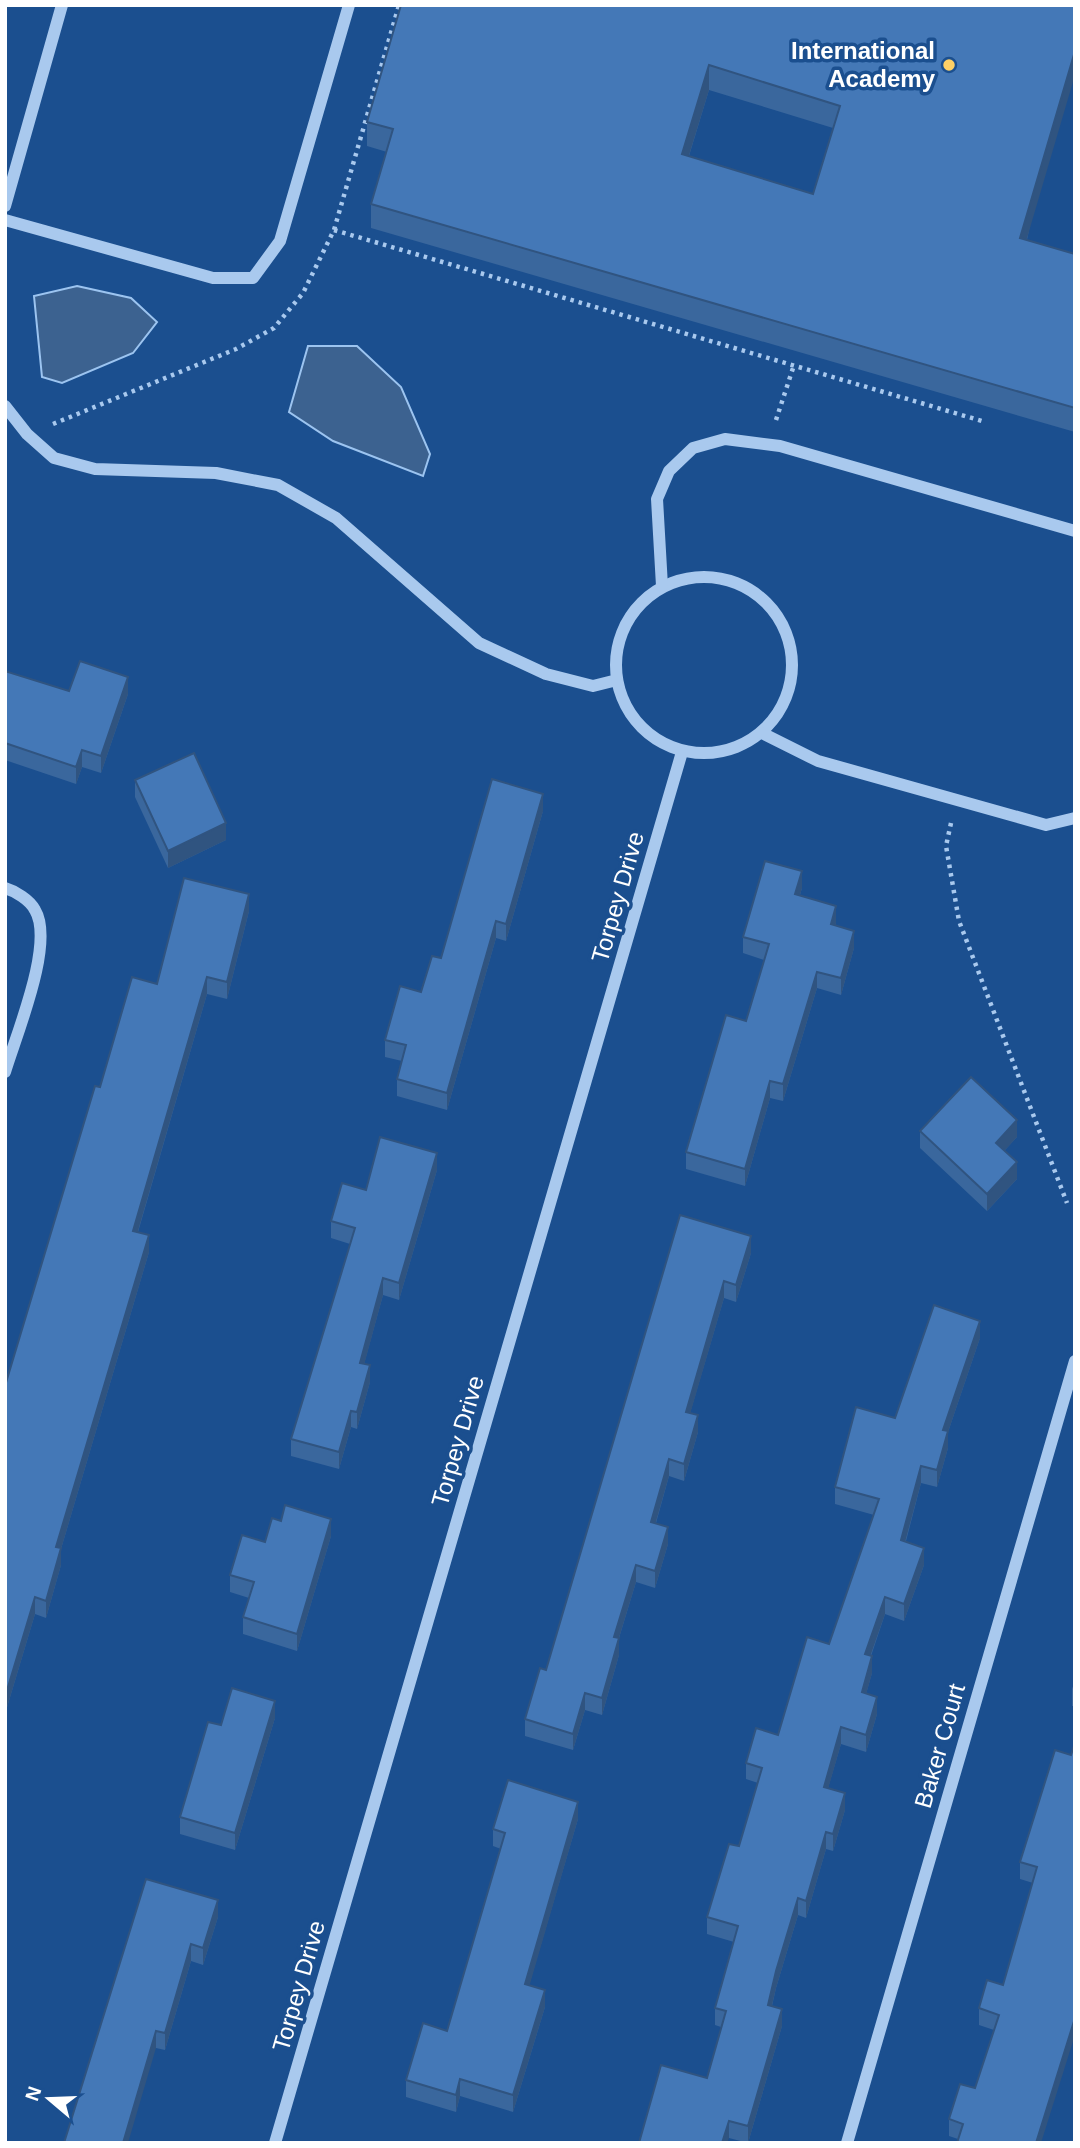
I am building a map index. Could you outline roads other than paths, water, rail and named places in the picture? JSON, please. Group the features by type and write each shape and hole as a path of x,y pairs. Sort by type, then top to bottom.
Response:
{"street":[{"path":"5,206 62,5"},
{"path":"5,220 213,278 253,278 280,242 349,5"},
{"path":"5,405 27,434 54,458 95,469 216,473 278,485 336,519 479,643 546,674 593,686 617,681"},
{"path":"662,586 657,499 669,471 693,448 725,439 768,444 1075,531"},
{"path":"691,577 721,577 750,588 772,606 786,630 793,667 791,686 780,712 762,733 738,748 710,755 682,752 655,739 633,718 617,681 615,661 622,631 638,605 662,586 691,577"},
{"path":"762,733 818,761 1046,825 1075,818"},
{"name":"Torpey Drive","path":"275,2143 682,752"},
{"path":"5,888 35,910 41,930 39,953 5,1072"},
{"name":"Baker Court","path":"847,2143 1075,1360"}],"water":[{"path":"77,286 131,298 157,322 133,353 62,383 42,377 34,296"},
{"path":"308,346 357,346 401,387 430,454 423,476 333,441 289,412"}],"place":[{"name":"International Academy","path":"949,65"}]}
